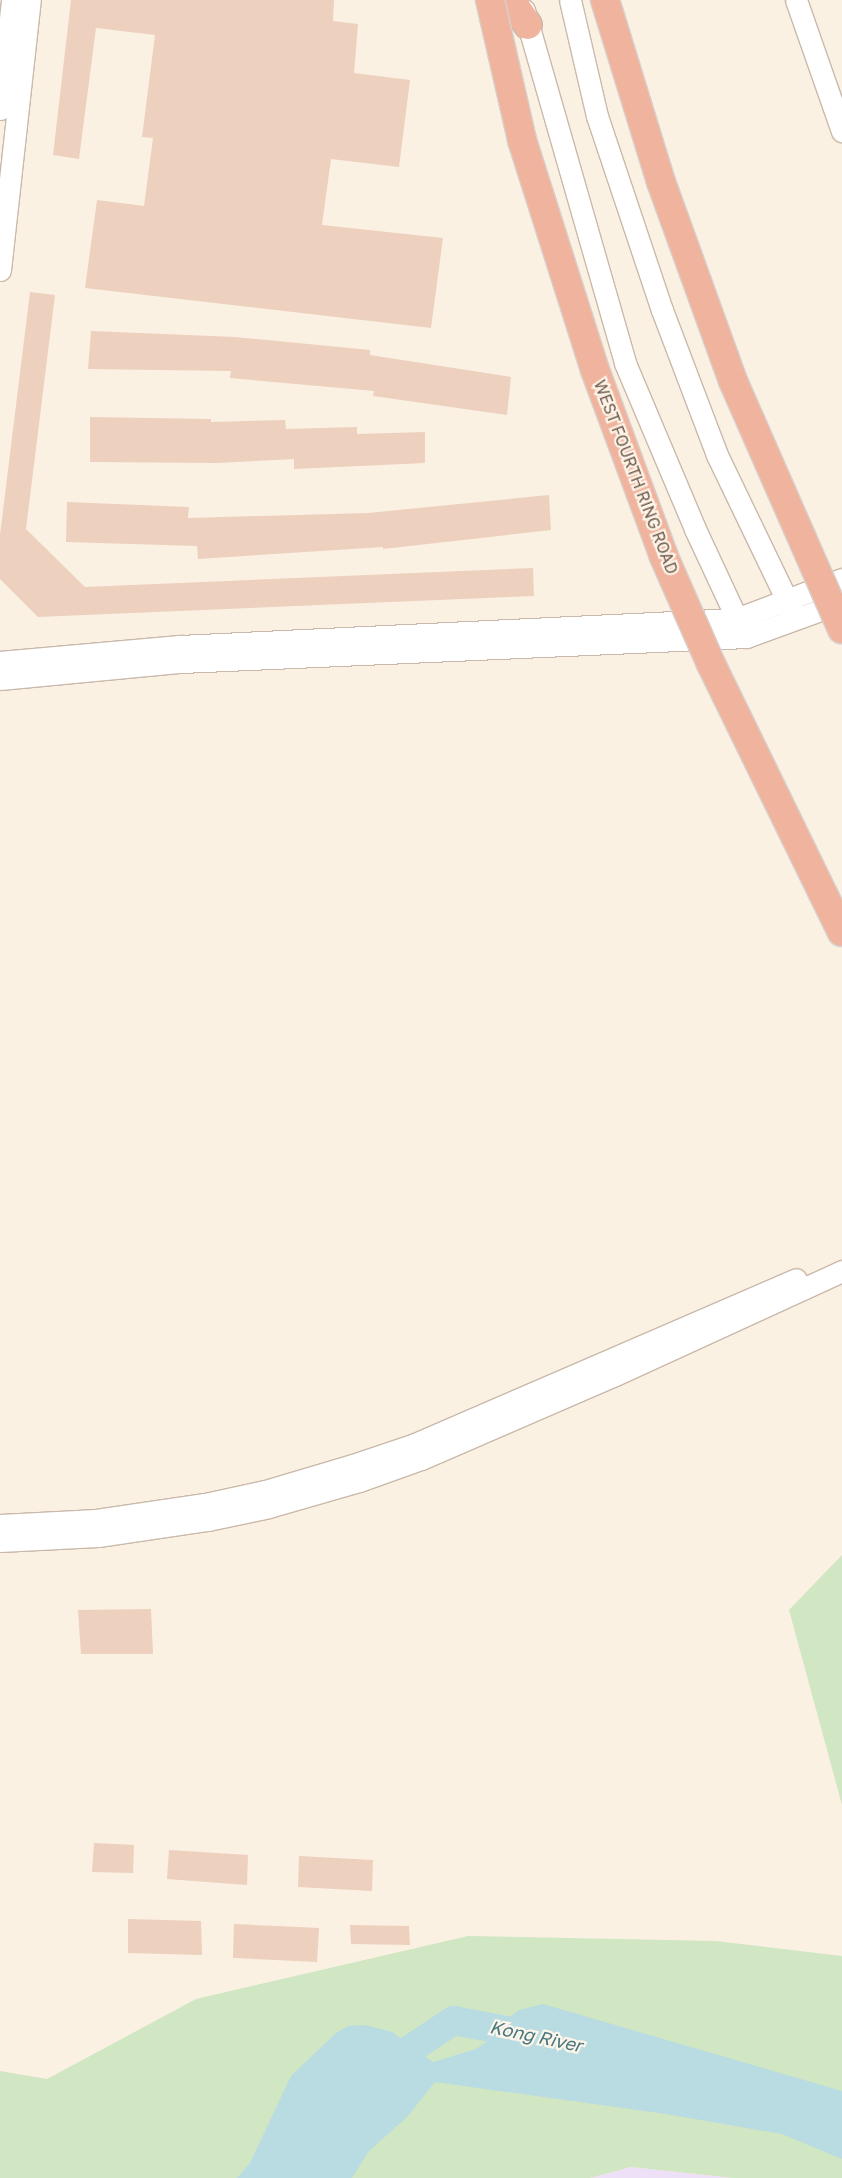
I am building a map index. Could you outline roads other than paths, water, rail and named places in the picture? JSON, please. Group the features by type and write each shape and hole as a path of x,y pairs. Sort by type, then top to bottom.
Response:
{"highway":[{"name":"WEST FOURTH RING ROAD","path":"490,0 533,176 595,370 664,557 711,664 842,932"},
{"path":"511,0 524,13"},
{"path":"605,0 661,182 733,381 842,629"}],"street":[{"path":"0,109 12,0"},
{"path":"0,270 30,0"},
{"path":"570,0 596,116 662,310 717,455 795,618"},
{"path":"796,0 842,131"},
{"path":"524,13 626,363 694,529 746,638"},
{"path":"0,662 180,646 736,619 786,598 842,579"},
{"path":"0,679 181,662 746,638 795,618 842,602"},
{"path":"0,1525 96,1520 205,1504 265,1491 353,1465 415,1444 842,1259"},
{"path":"0,1541 98,1536 208,1520 269,1507 358,1481 421,1459 606,1379 842,1271"}],"water":[{"path":"543,2004 842,2091 842,2159 782,2134 666,2114 435,2082 407,2117 369,2151 352,2178 237,2178 250,2163 291,2076 336,2033 348,2026 365,2025 392,2032 433,2062 476,2049 495,2036 505,2021 519,2010"}],"waterway":[{"name":"Kong River","path":"381,2068 453,2020 538,2036"}]}
